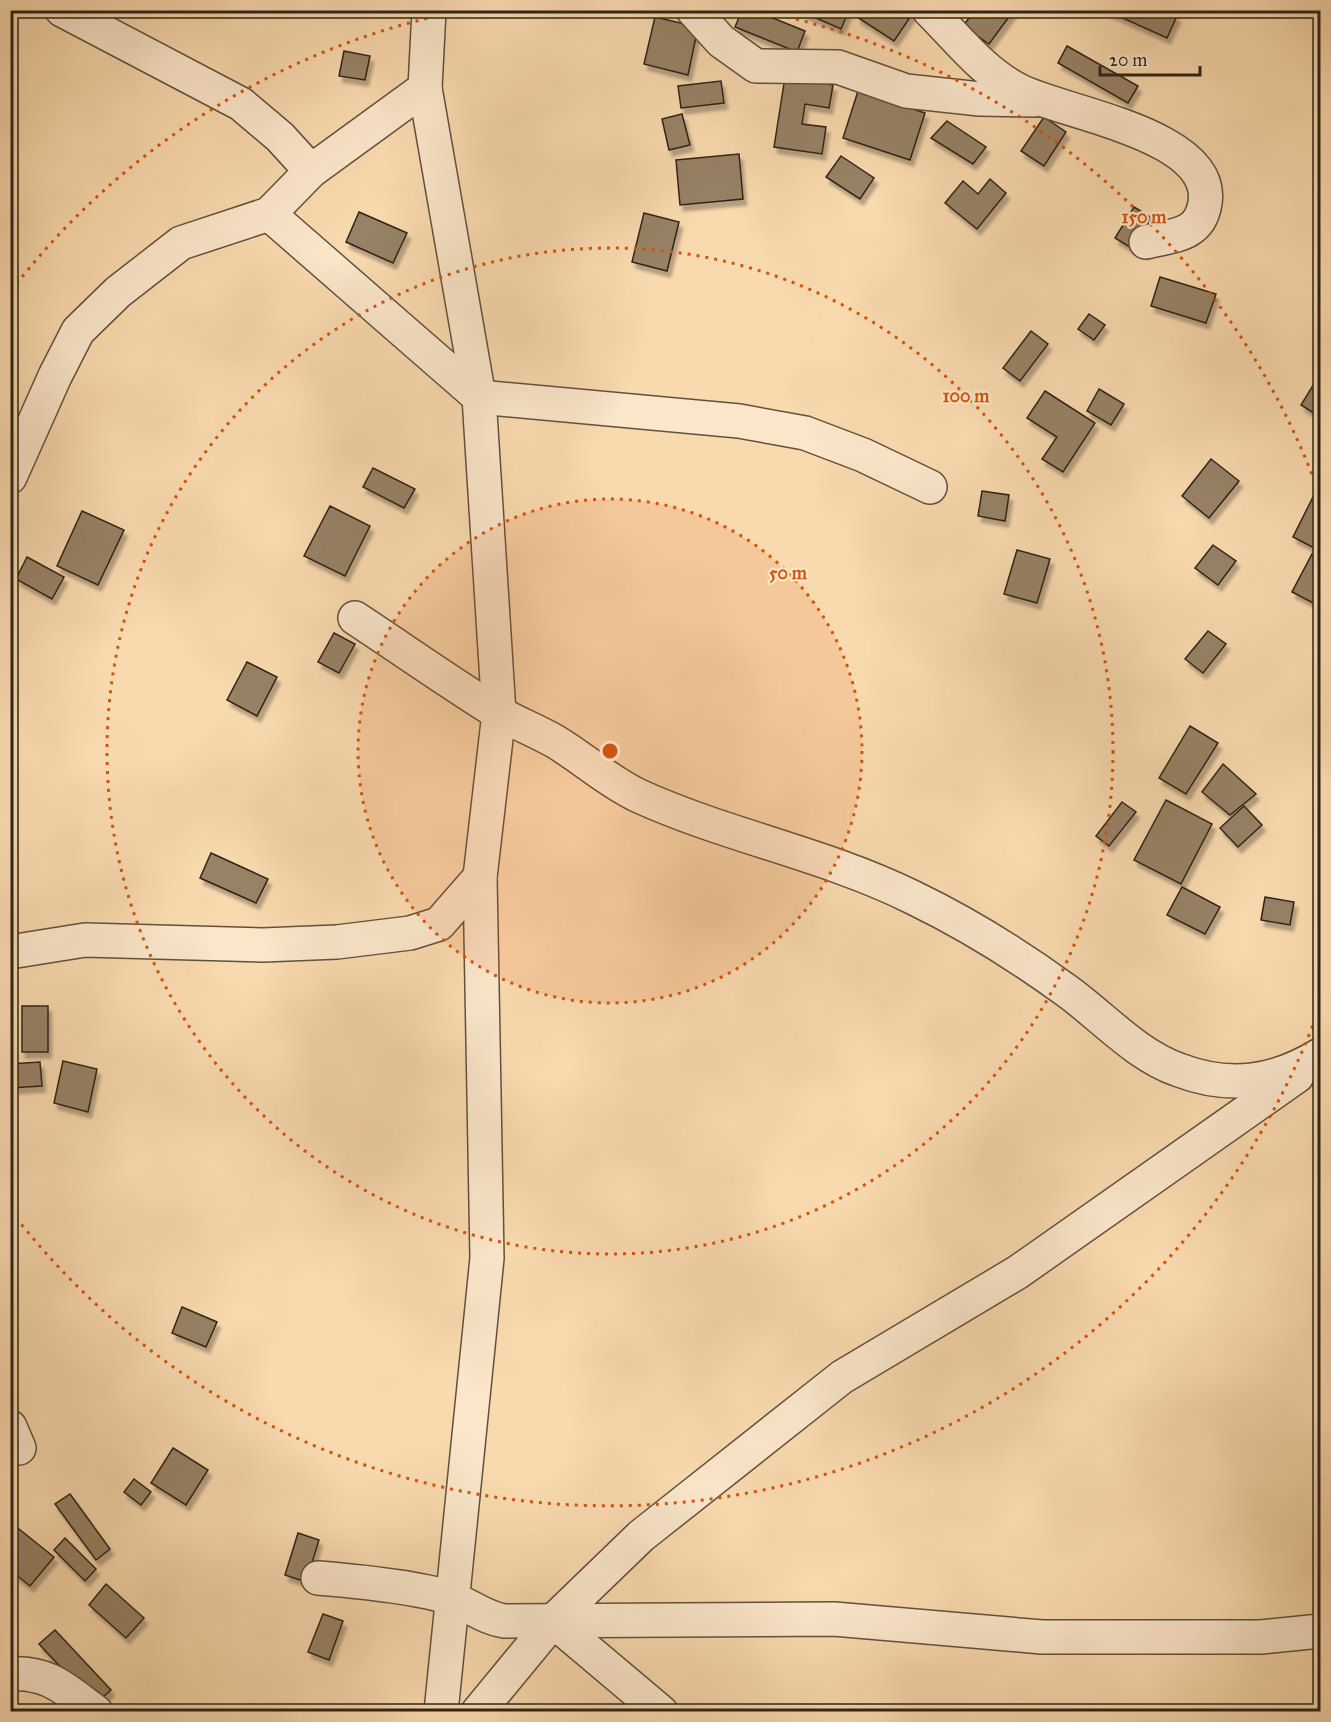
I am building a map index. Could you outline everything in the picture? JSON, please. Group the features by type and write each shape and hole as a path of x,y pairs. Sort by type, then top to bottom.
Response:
{"street":[{"path":"62,10 241,104 280,137 311,171"},
{"path":"429,10 425,87 479,397 499,713 480,877 487,1258 441,1712"},
{"path":"693,10 721,41 756,66 838,67 906,90 980,99 1037,100"},
{"path":"929,10 992,74 1037,100 1119,123 1170,147 1191,164 1207,193 1204,212 1198,225 1187,232 1146,242"},
{"path":"10,477 55,376 78,331 118,292 181,243 269,214 311,171 425,87"},
{"path":"269,214 479,397 739,421 805,433 863,455 930,487"},
{"path":"355,618 499,713 556,742 605,777 638,795 696,818 814,857 912,896 1005,949 1066,991 1150,1058 1178,1070 1214,1081 1243,1083 1320,1058"},
{"path":"438,924 480,877"},
{"path":"10,952 85,940 221,944 337,942 410,933 438,924 482,927"},
{"path":"478,1712 553,1621 641,1536 842,1377 1018,1272 1320,1058"},
{"path":"318,1578 426,1592 453,1599 489,1618 504,1622 834,1619 1042,1637 1261,1636 1320,1631"},
{"path":"553,1621 661,1712"},
{"path":"10,1674 27,1673 47,1677 96,1712"}],"building":[{"path":"742,10 753,10 805,31 797,52 735,27"},
{"path":"798,10 849,10 841,29"},
{"path":"862,10 915,10 894,41 857,17"},
{"path":"975,10 1014,10 989,44 963,26"},
{"path":"1105,10 1164,10 1177,16 1167,38"},
{"path":"655,17 698,27 688,75 644,64"},
{"path":"1067,46 1138,86 1128,103 1058,63"},
{"path":"344,51 370,56 365,80 339,76"},
{"path":"785,77 833,85 829,108 805,104 802,124 826,127 822,154 774,147"},
{"path":"721,81 724,103 681,108 678,86"},
{"path":"858,91 925,113 910,160 843,138"},
{"path":"682,114 690,145 669,150 662,119"},
{"path":"1044,117 1066,132 1044,166 1021,151"},
{"path":"947,121 986,147 973,164 931,138"},
{"path":"739,154 743,199 680,205 676,160"},
{"path":"841,156 874,178 860,199 826,177"},
{"path":"990,179 1006,193 977,229 945,203 963,181 978,194"},
{"path":"1134,207 1152,218 1133,249 1115,238"},
{"path":"359,212 407,233 393,263 346,242"},
{"path":"644,213 679,222 667,271 632,262"},
{"path":"1160,277 1216,294 1206,323 1151,306"},
{"path":"1089,314 1105,325 1094,340 1078,329"},
{"path":"1031,331 1048,344 1020,381 1003,368"},
{"path":"1320,374 1320,417 1301,405"},
{"path":"1099,389 1124,404 1111,425 1087,411"},
{"path":"1045,391 1095,423 1063,472 1042,459 1057,437 1027,418"},
{"path":"1211,459 1239,481 1209,518 1182,496"},
{"path":"373,468 415,489 404,508 363,487"},
{"path":"982,491 1009,495 1005,521 978,516"},
{"path":"1313,497 1320,501 1320,551 1293,537"},
{"path":"330,506 370,526 345,576 304,556"},
{"path":"82,511 124,530 98,585 57,566"},
{"path":"1213,545 1236,561 1218,585 1195,568"},
{"path":"1017,550 1050,559 1037,603 1004,594"},
{"path":"1312,554 1320,558 1320,593 1315,604 1292,592"},
{"path":"27,557 64,577 52,599 16,579"},
{"path":"1208,631 1226,644 1203,673 1185,659"},
{"path":"334,633 355,644 339,673 318,662"},
{"path":"247,662 277,677 257,716 227,700"},
{"path":"1190,726 1218,743 1186,794 1159,778"},
{"path":"1223,764 1256,794 1230,815 1202,792"},
{"path":"1166,800 1212,824 1181,884 1134,860"},
{"path":"1122,802 1136,812 1109,846 1096,836"},
{"path":"1244,806 1262,825 1238,847 1220,828"},
{"path":"211,853 268,879 256,903 200,878"},
{"path":"1182,887 1220,907 1205,934 1167,915"},
{"path":"1265,897 1294,902 1290,925 1261,920"},
{"path":"22,1006 48,1006 48,1052 22,1052"},
{"path":"63,1061 97,1069 88,1112 54,1103"},
{"path":"40,1062 42,1086 10,1088 10,1064"},
{"path":"182,1307 217,1322 206,1347 172,1333"},
{"path":"173,1448 208,1470 186,1505 151,1483"},
{"path":"134,1479 151,1492 141,1505 124,1492"},
{"path":"70,1494 110,1549 96,1560 55,1504"},
{"path":"19,1529 54,1557 30,1586 10,1570 10,1539"},
{"path":"298,1533 319,1540 306,1582 285,1575"},
{"path":"65,1538 96,1569 85,1581 54,1550"},
{"path":"106,1584 144,1618 126,1638 89,1605"},
{"path":"323,1614 343,1621 329,1660 308,1652"},
{"path":"55,1630 111,1690 95,1704 39,1644"}]}
